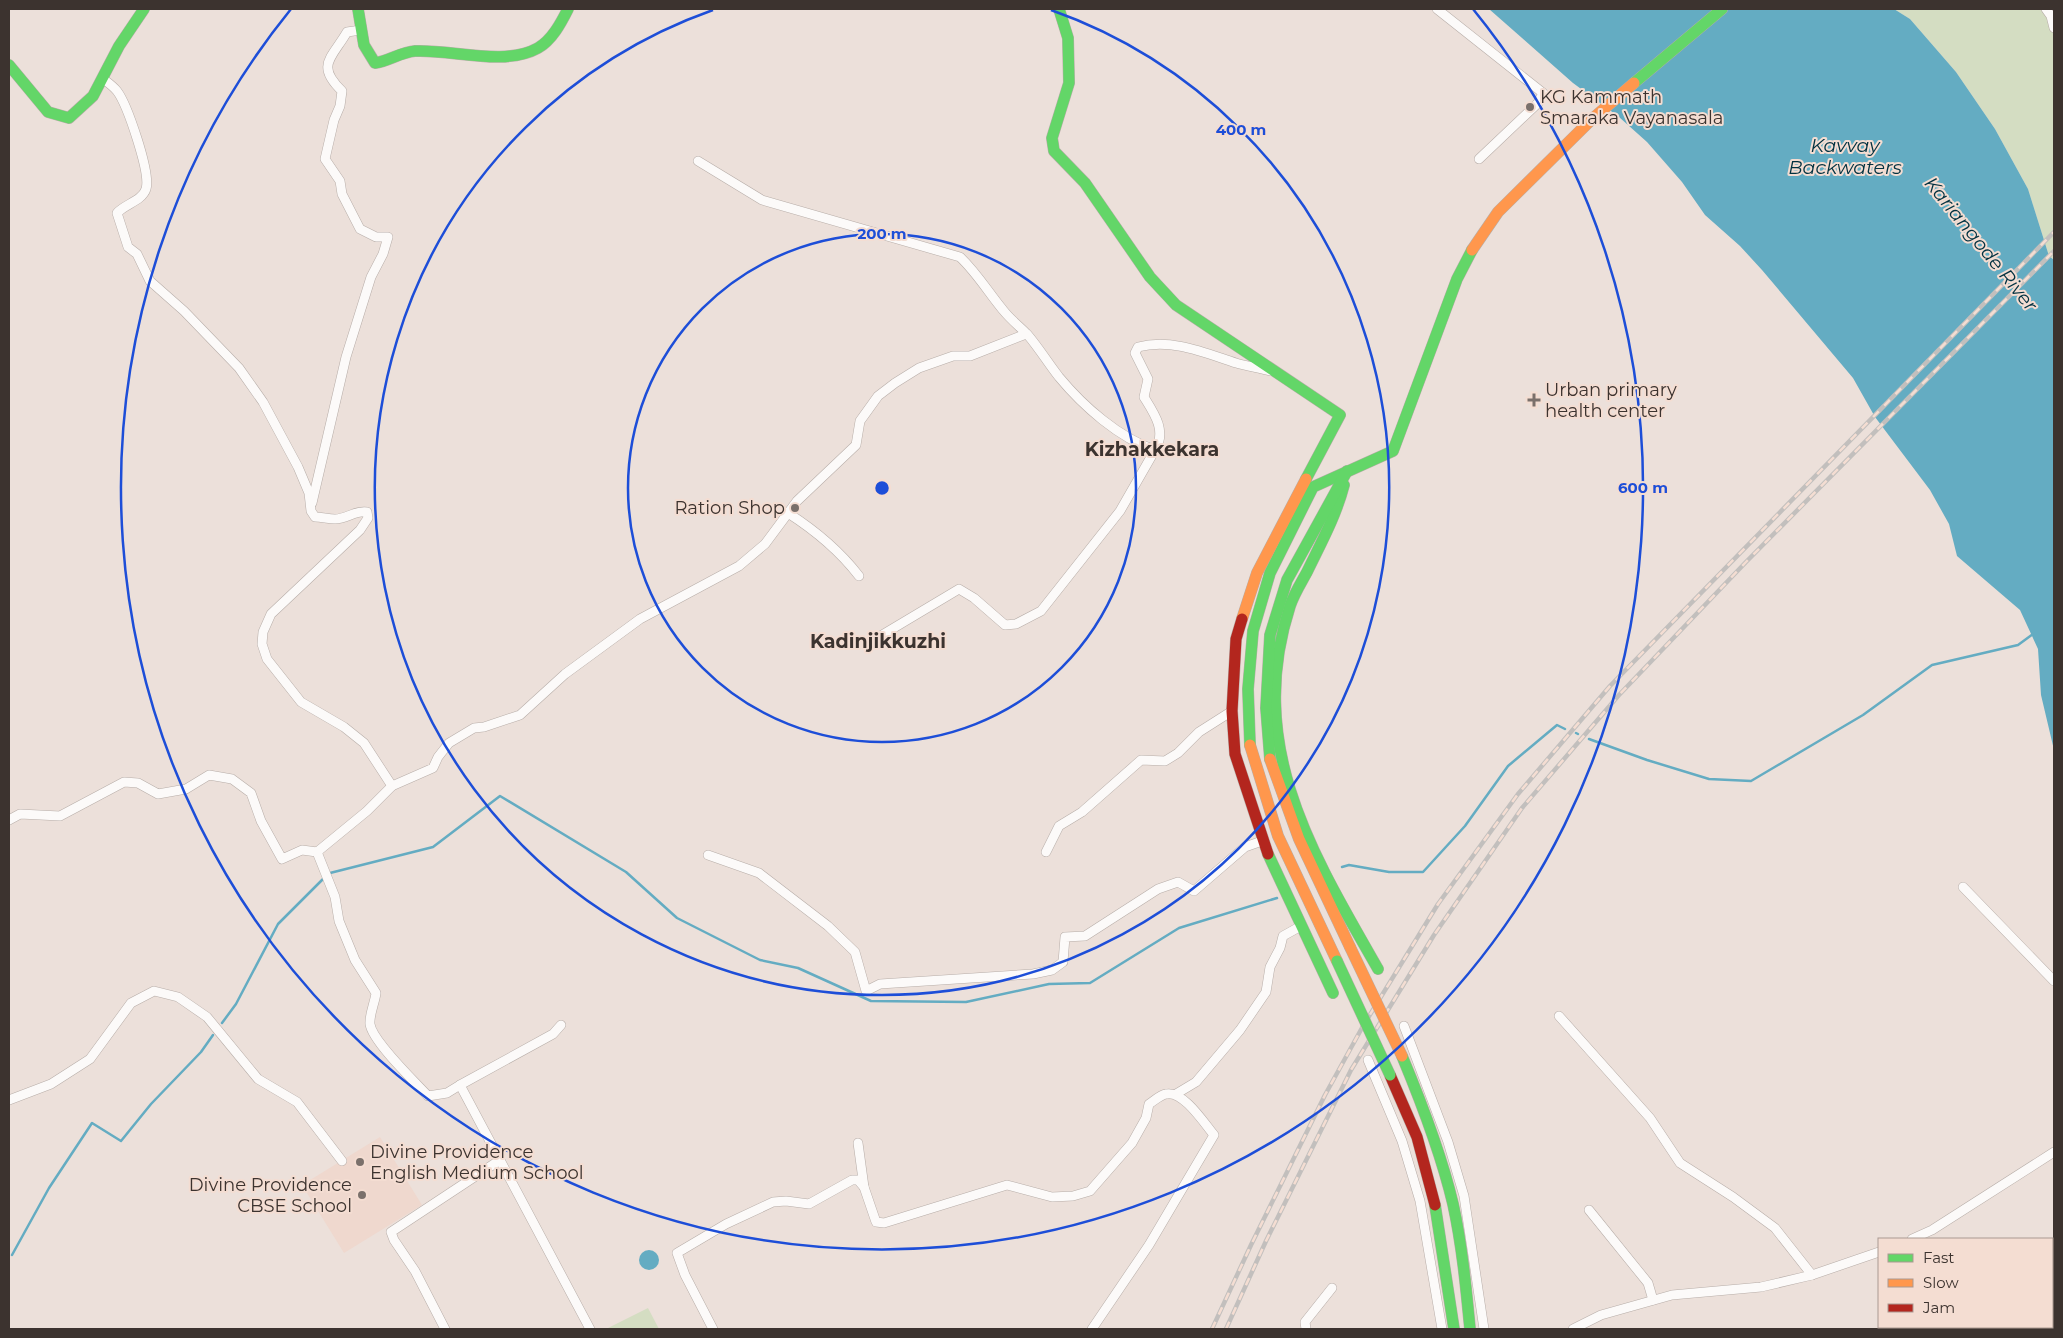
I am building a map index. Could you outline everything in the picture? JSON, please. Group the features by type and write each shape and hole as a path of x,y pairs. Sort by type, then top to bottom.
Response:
{"main road":[{"path":"9,65 48,112 69,118 84,108 95,97 102,78 116,51 144,9"},
{"path":"358,9 363,45 369,58 375,63 386,63 402,52 416,51 518,56 538,48 559,25 568,9"},
{"path":"1059,9 1068,38 1068,84 1052,138 1054,151 1085,183 1150,277 1176,305 1340,415 1257,573 1236,639 1232,711 1235,754 1262,841 1333,993"},
{"path":"1454,1329 1434,1197 1417,1137 1278,836 1250,750 1248,689 1253,631 1270,573 1313,487 1347,471 1371,463 1393,451 1457,279 1477,242 1498,212 1591,120 1722,9"},
{"path":"1347,471 1288,580 1270,634 1266,708 1270,765 1299,839 1402,1056 1431,1127 1450,1190 1462,1250 1470,1329"},
{"path":"1347,471 1337,512 1291,603 1281,636 1275,689 1275,716 1281,761 1296,808 1332,888 1378,969"}],"street":[{"path":"1437,9 1543,93 1538,103 1479,159"},
{"path":"2046,9 2052,16 2054,28"},
{"path":"361,30 347,32 330,55 326,66 331,80 342,91 340,106 334,120 325,159 340,181 342,194 360,229 376,238 388,238 383,254 371,277 346,357 312,503 312,511 315,517 336,519 349,516 359,510 367,512 368,518 360,530 271,614 263,632 262,644 267,659 301,702 344,727 364,743 392,786"},
{"path":"102,78 116,90 125,107 135,130 146,176 146,189 140,198 117,213 128,247 137,254 150,282 184,311 239,368 263,402 298,466 312,503"},
{"path":"698,160 762,200 960,258 974,270 1003,311 1026,334 1060,378 1122,433 1142,445 1155,450"},
{"path":"9,820 20,814 60,816 124,782 138,782 158,794 186,789 209,775 232,779 251,793 261,821 282,859 302,850 317,852 368,811 392,786 432,768 449,743 474,728 484,727 520,715 565,674 640,619 739,566 765,544 797,501 856,445 860,421 878,396 920,368 953,356 970,356 1026,334"},
{"path":"877,638 959,589 974,598 1005,625 1016,624 1041,611 1120,511 1160,438 1158,421 1144,397 1148,379 1135,353 1138,347 1148,345 1175,346 1209,352 1236,363 1275,372"},
{"path":"788,513 839,550 859,576"},
{"path":"1046,852 1059,826 1082,812 1140,760 1165,760 1178,753 1199,732 1232,711"},
{"path":"708,855 759,873 828,926 855,952 866,990 880,984 1033,974 1052,970 1063,962 1065,937 1085,936 1158,890 1178,882 1194,891 1245,847 1262,841"},
{"path":"317,852 332,888 339,921 355,960 376,993 370,1023 373,1030 398,1067 428,1096 447,1093 553,1034 561,1025"},
{"path":"1962,887 2054,981"},
{"path":"858,1142 864,1187 876,1222 884,1223 1007,1185 1052,1197 1073,1196 1090,1191 1132,1143 1146,1118 1149,1104 1165,1094 1181,1094 1196,1082 1240,1030 1266,992 1270,968 1280,948 1283,936 1301,926"},
{"path":"9,1100 51,1084 90,1059 131,1003 154,991 178,997 207,1017 258,1079 297,1102 342,1161"},
{"path":"1560,1016 1650,1118 1680,1163 1733,1197 1775,1228 1812,1275"},
{"path":"1404,1026 1448,1142 1464,1196 1484,1329"},
{"path":"1368,1060 1402,1141 1420,1201 1442,1329"},
{"path":"460,1085 590,1329"},
{"path":"1092,1329 1154,1237 1214,1135 1181,1094"},
{"path":"1914,1238 1932,1230 2054,1152"},
{"path":"445,1329 415,1271 394,1240 391,1232 500,1160"},
{"path":"713,1329 684,1276 677,1253 726,1224 773,1202 786,1201 809,1204 852,1180 858,1180 864,1187"},
{"path":"1589,1210 1648,1283 1653,1300"},
{"path":"1573,1329 1601,1315 1672,1295 1761,1287 1812,1275 1878,1252"},
{"path":"1306,1329 1305,1322 1332,1288"}],"shaded area":[{"name":"Divine Providence CBSE School","path":"380,1137 422,1205 344,1253 302,1185"}],"green space":[{"path":"1894,9 2054,9 2054,260 2049,256 2028,189 1995,129 1956,72 1910,19"},
{"path":"648,1308 659,1329 606,1329"}],"water":[{"name":"Kavvay Backwaters","path":"1489,9 1894,9 1910,19 1956,72 1995,129 2028,189 2049,256 2054,260 2054,750 2041,695 2038,649 2020,610 1957,556 1949,524 1930,490 1875,417 1853,378 1762,270 1740,246 1705,215 1682,182 1647,142 1619,117 1573,83"},
{"path":"649,1250 656,1253 659,1260 656,1267 649,1270 642,1267 639,1260 642,1253"}],"waterway":[{"path":"1589,739 1647,760 1709,779 1751,781 1863,715 1932,665 2018,645 2033,634"},
{"path":"1342,867 1349,865 1389,872 1423,872 1465,826 1508,766 1557,725 1565,729"},
{"path":"330,873 433,847 500,796 626,872 677,918 760,960 798,968 871,1001 966,1002 1049,984 1090,983 1179,928 1277,898"},
{"path":"222,1023 236,1004 278,924 323,879"},
{"path":"12,1255 49,1188 92,1123 121,1141 151,1104 201,1052 213,1035"}],"railway":[{"path":"1212,1329 1325,1095 1363,1026 1438,904 1518,794 1610,686 2054,232"},
{"path":"1226,1329 1266,1241 1351,1070 1434,935 1522,808 1619,695 1746,562 2054,251"}],"traffic: fast":[{"path":"9,65 48,112 69,118 93,96 119,46 144,9"},
{"path":"358,9 364,45 375,63 415,51 494,57 524,54 543,45 552,36 568,9"},
{"path":"1059,9 1068,38 1069,83 1052,138 1054,151 1085,183 1150,277 1176,305 1340,415 1306,479"},
{"path":"1634,83 1722,9"},
{"path":"1250,745 1248,689 1253,631 1270,573 1313,487 1393,451 1457,279 1472,250"},
{"path":"1270,759 1266,708 1270,635 1287,580 1347,471"},
{"path":"1344,485 1328,529 1290,606 1278,657 1275,705 1280,751 1292,796 1309,839 1330,882 1378,969"},
{"path":"1268,854 1333,993"},
{"path":"1337,961 1390,1075"},
{"path":"1402,1056 1443,1166 1453,1204 1461,1250 1470,1329"},
{"path":"1435,1205 1454,1329"}],"traffic: slow":[{"path":"1472,250 1498,212 1591,120 1634,83"},
{"path":"1242,619 1257,573 1306,479"},
{"path":"1250,745 1278,836 1337,961"},
{"path":"1270,759 1299,839 1350,947"},
{"path":"1350,947 1402,1056"}],"traffic: jam":[{"path":"1242,619 1236,639 1232,711 1235,754 1268,854"},
{"path":"1390,1075 1417,1137 1435,1205"}],"place":[{"name":"KG Kammath Smaraka Vayanasala","path":"1530,107"},
{"name":"Urban primary health center","path":"1534,400"},
{"name":"Ration Shop","path":"795,508"},
{"name":"Divine Providence English Medium School","path":"360,1162"},
{"name":"Divine Providence CBSE School","path":"362,1195"}],"district":[{"name":"Kizhakkekara","path":"1152,449"},
{"name":"Kadinjikkuzhi","path":"878,641"}],"water label":[{"name":"Kariangode River","path":"1981,244"}]}
